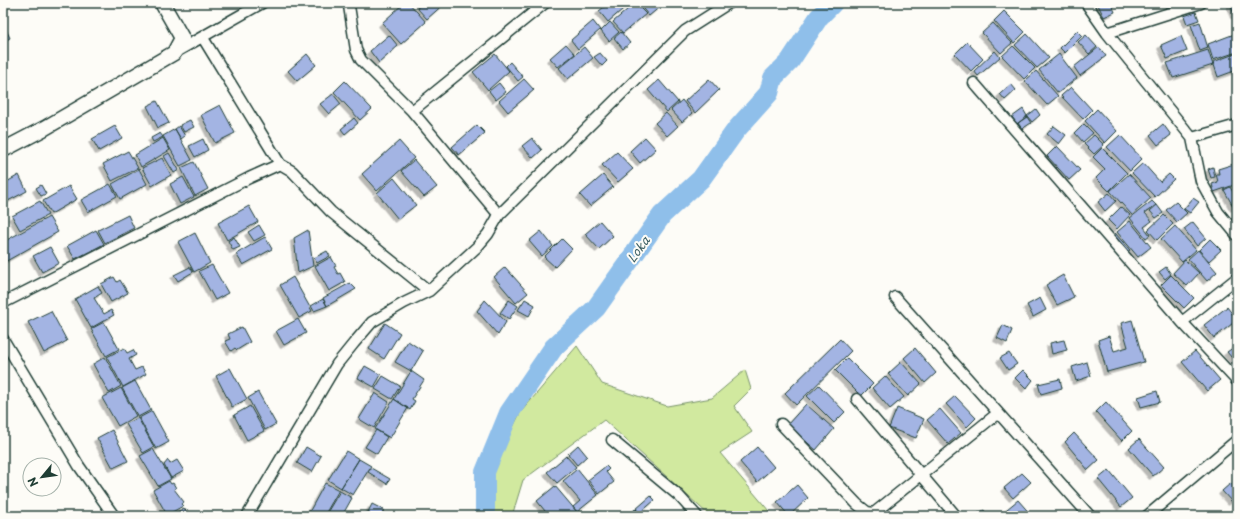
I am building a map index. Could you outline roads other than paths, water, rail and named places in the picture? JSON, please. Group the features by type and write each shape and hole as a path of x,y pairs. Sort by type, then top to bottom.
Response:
{"street":[{"path":"162,3 182,38 174,53"},
{"path":"3,150 45,128 262,3"},
{"path":"347,3 349,6 356,50 361,60 412,111 499,215"},
{"path":"412,111 545,3"},
{"path":"247,516 337,364 372,322 404,303 429,291 480,243 488,234 499,215 685,31 730,3"},
{"path":"1086,3 1107,32 1192,138 1201,181 1218,212 1237,235"},
{"path":"1107,32 1201,3"},
{"path":"203,38 280,164 292,171 331,212 429,291"},
{"path":"974,83 1182,322 1237,381"},
{"path":"1192,138 1237,125"},
{"path":"3,303 249,178 280,164"},
{"path":"1182,322 1237,278"},
{"path":"895,297 1090,516"},
{"path":"3,339 79,466 114,516"},
{"path":"857,399 956,516"},
{"path":"781,424 857,504 867,512 874,513 998,413"},
{"path":"612,440 679,496 697,516"},
{"path":"1147,516 1237,440"}],"waterway":[{"name":"Loka","path":"485,516 485,472 509,413 554,347 596,308 662,215 701,179 736,130 769,93 773,78 790,61 819,17 833,3"}]}
